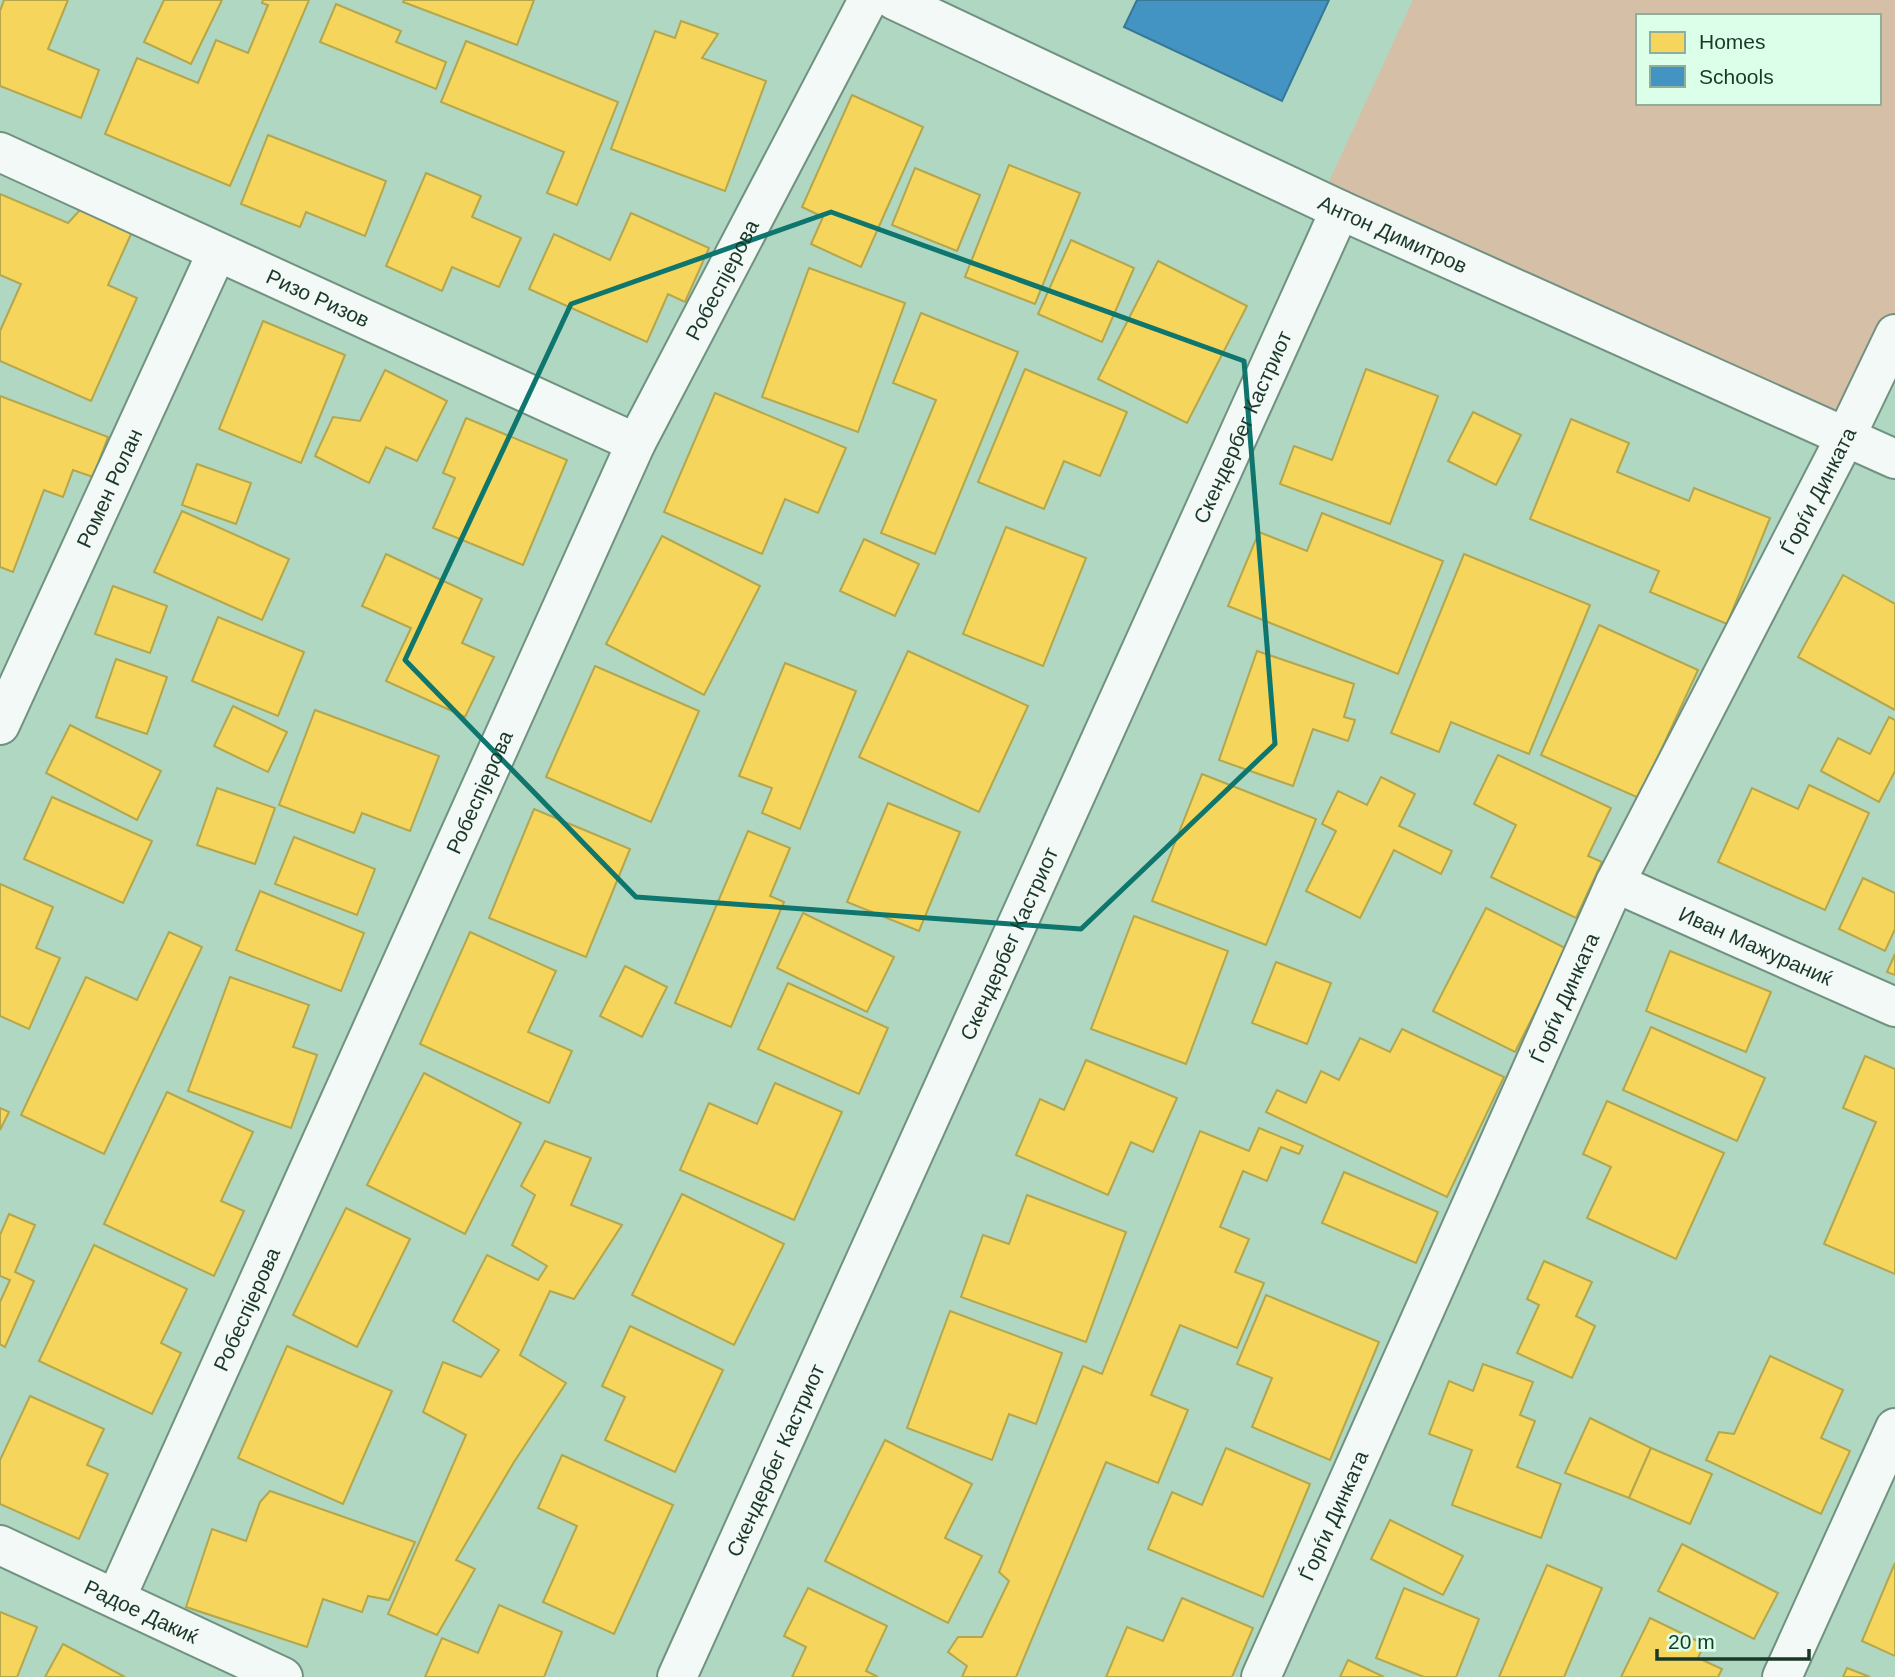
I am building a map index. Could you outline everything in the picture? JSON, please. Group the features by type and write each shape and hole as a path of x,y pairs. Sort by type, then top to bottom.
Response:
{"street":[{"name":"Робеспјерова","path":"116,1598 636,443 868,0"},
{"name":"Антон Димитров","path":"894,0 1340,210 1895,459"},
{"name":"Ризо Ризов","path":"0,152 636,443"},
{"name":"Скендербег Кастриот","path":"677,1677 1340,210"},
{"name":"Ромен Ролан","path":"0,725 217,252"},
{"name":"Ѓорѓи Динката","path":"1261,1677 1615,883 1846,436 1895,334"},
{"name":"Иван Мажураниќ","path":"1615,883 1895,1007"},
{"path":"1782,1677 1895,1428"},
{"name":"Радое Дакиќ","path":"0,1545 283,1677"}],"highlighted area":[{"path":"831,212 1244,361 1275,744 1081,929 636,897 405,660 571,304"}],"shaded area":[{"path":"1413,0 1895,0 1895,334 1846,436 1326,188"}],"building: Homes":[{"path":"4,0 68,0 48,49 99,70 81,118 0,86 0,11"},
{"path":"164,0 222,0 191,64 144,42"},
{"path":"263,0 309,0 230,186 105,134 137,58 198,83 216,40 248,53 268,5 262,3"},
{"path":"534,0 517,45 403,2"},
{"path":"336,4 401,31 396,42 446,62 436,89 320,42"},
{"path":"681,21 718,34 702,58 766,81 725,191 611,149 655,31 675,38"},
{"path":"466,41 618,102 577,205 547,193 564,152 441,102"},
{"path":"852,95 923,127 861,267 811,244 823,217 802,207"},
{"path":"268,135 386,181 365,236 306,212 300,227 241,204"},
{"path":"1009,165 1080,193 1035,304 965,277"},
{"path":"915,168 980,195 957,251 892,225"},
{"path":"426,173 481,196 472,217 521,238 499,287 452,267 442,291 386,266"},
{"path":"0,194 68,223 80,210 132,232 108,285 137,298 91,401 0,361 0,331 21,284 0,275"},
{"path":"631,213 709,248 685,302 668,294 647,342 529,289 554,234 610,260"},
{"path":"1071,240 1134,268 1102,342 1038,314"},
{"path":"1158,261 1247,306 1187,423 1098,379"},
{"path":"809,268 905,303 858,432 762,397"},
{"path":"921,313 1018,352 935,554 881,533 936,400 893,383"},
{"path":"263,321 345,355 301,463 219,429"},
{"path":"1025,369 1127,412 1100,476 1064,461 1044,509 978,482"},
{"path":"1366,369 1438,396 1390,524 1280,484 1294,446 1332,460"},
{"path":"385,370 447,401 417,461 386,447 369,483 315,456 333,417 360,421"},
{"path":"715,393 846,448 818,513 785,499 762,554 664,512"},
{"path":"0,396 108,437 93,477 73,470 63,497 44,490 13,572 0,567"},
{"path":"1473,412 1521,435 1496,485 1448,461"},
{"path":"466,418 567,460 523,565 433,528 455,478 443,473"},
{"path":"1571,419 1629,443 1617,472 1689,501 1694,488 1770,518 1727,624 1650,592 1659,571 1530,519"},
{"path":"197,464 251,483 236,524 182,505"},
{"path":"182,511 289,559 262,620 154,572"},
{"path":"1322,513 1443,561 1398,674 1228,606 1259,532 1307,551"},
{"path":"1006,527 1086,558 1043,666 963,634"},
{"path":"662,536 760,586 704,695 606,644"},
{"path":"864,539 919,564 895,616 840,591"},
{"path":"386,554 482,599 462,643 494,657 465,717 386,681 411,628 362,606"},
{"path":"1464,554 1590,605 1529,754 1451,722 1439,752 1391,733"},
{"path":"1843,575 1895,604 1895,710 1798,657"},
{"path":"113,586 167,606 150,653 95,634"},
{"path":"218,617 304,652 278,716 192,681"},
{"path":"1599,625 1698,670 1639,798 1541,755"},
{"path":"908,651 1028,706 979,812 859,757"},
{"path":"1257,651 1354,684 1344,717 1355,720 1348,741 1313,729 1293,786 1219,760"},
{"path":"116,659 167,677 147,734 96,717"},
{"path":"785,663 856,691 800,829 762,813 772,788 739,776"},
{"path":"595,666 699,711 651,822 546,777"},
{"path":"233,706 287,732 268,772 214,746"},
{"path":"315,710 439,756 410,831 362,813 354,833 279,805"},
{"path":"1889,717 1895,720 1895,771 1879,802 1821,771 1838,738 1870,754"},
{"path":"70,725 161,771 137,820 46,773"},
{"path":"1498,755 1611,808 1588,856 1602,862 1576,918 1491,877 1516,825 1474,804"},
{"path":"1202,774 1316,819 1266,945 1152,901"},
{"path":"1381,777 1415,794 1399,826 1452,851 1441,874 1394,850 1360,918 1306,891 1336,831 1322,824 1338,791 1367,805"},
{"path":"1809,785 1869,813 1825,910 1718,862 1752,788 1798,809"},
{"path":"217,788 275,808 255,864 197,845"},
{"path":"52,797 152,841 123,903 24,859"},
{"path":"888,803 960,832 919,931 847,902"},
{"path":"534,809 630,849 586,957 489,918"},
{"path":"748,831 790,848 770,896 784,902 731,1027 675,1003"},
{"path":"294,837 375,869 357,915 275,884"},
{"path":"1863,878 1895,893 1895,929 1885,951 1839,929"},
{"path":"0,884 53,907 36,948 60,958 29,1029 0,1016"},
{"path":"260,891 364,933 341,991 236,950"},
{"path":"1486,908 1567,949 1515,1052 1433,1011"},
{"path":"803,913 894,957 867,1012 777,968"},
{"path":"1134,916 1228,951 1186,1064 1091,1029"},
{"path":"169,932 202,947 104,1154 21,1115 86,977 137,1000"},
{"path":"470,932 556,971 528,1032 572,1051 549,1103 420,1044"},
{"path":"1670,951 1771,992 1746,1052 1646,1011"},
{"path":"1895,954 1895,975 1887,972"},
{"path":"1276,962 1331,983 1307,1044 1252,1023"},
{"path":"625,966 667,987 642,1037 600,1016"},
{"path":"230,977 309,1005 293,1047 317,1055 291,1128 188,1091"},
{"path":"788,983 888,1028 859,1094 758,1049"},
{"path":"1651,1027 1765,1078 1737,1141 1623,1090"},
{"path":"1402,1029 1504,1077 1447,1197 1266,1112 1277,1090 1306,1103 1321,1071 1339,1080 1360,1038 1390,1052"},
{"path":"1865,1056 1895,1069 1895,1274 1824,1244 1876,1122 1843,1108"},
{"path":"1086,1060 1177,1098 1153,1152 1131,1142 1108,1195 1016,1155 1040,1099 1064,1110"},
{"path":"424,1073 521,1123 465,1234 367,1185"},
{"path":"775,1083 842,1112 794,1220 680,1170 709,1103 757,1124"},
{"path":"167,1092 253,1132 221,1201 244,1211 214,1276 104,1224"},
{"path":"1607,1101 1724,1153 1676,1259 1587,1218 1611,1167 1583,1154"},
{"path":"0,1108 9,1112 0,1130"},
{"path":"1259,1128 1303,1146 1299,1154 1281,1147 1267,1181 1243,1171 1220,1227 1249,1239 1235,1272 1264,1283 1237,1348 1180,1325 1151,1395 1188,1410 1158,1483 1106,1462 1016,1677 962,1677 967,1666 948,1652 958,1637 982,1637 1009,1581 999,1572 1083,1366 1102,1374 1200,1131 1249,1151"},
{"path":"545,1141 591,1158 571,1205 622,1225 574,1299 550,1291 520,1355 566,1383 514,1462 456,1560 475,1569 437,1635 388,1614 466,1435 423,1412 443,1362 481,1377 499,1350 453,1321 487,1255 538,1280 547,1266 512,1245 535,1195 521,1186"},
{"path":"1344,1172 1438,1212 1416,1263 1322,1223"},
{"path":"682,1194 784,1244 734,1345 632,1295"},
{"path":"1027,1195 1126,1232 1086,1342 961,1297 983,1235 1009,1244"},
{"path":"346,1208 410,1239 357,1347 293,1315"},
{"path":"9,1214 35,1225 15,1272 34,1281 5,1347 0,1344 0,1302 10,1280 0,1276 0,1235"},
{"path":"94,1245 187,1289 161,1343 181,1353 152,1414 39,1361"},
{"path":"1544,1261 1592,1282 1576,1316 1595,1326 1572,1378 1517,1353 1539,1305 1527,1299"},
{"path":"1266,1295 1379,1342 1330,1460 1252,1427 1272,1378 1237,1364"},
{"path":"950,1311 1062,1353 1036,1424 1009,1414 992,1460 907,1428"},
{"path":"630,1326 723,1370 675,1472 605,1440 625,1397 602,1386"},
{"path":"287,1346 392,1391 343,1504 238,1458"},
{"path":"1770,1356 1843,1390 1821,1438 1850,1451 1821,1514 1706,1460 1719,1432 1734,1434"},
{"path":"1483,1364 1533,1382 1520,1415 1535,1421 1517,1467 1561,1484 1541,1538 1452,1505 1472,1450 1429,1434 1449,1381 1473,1391"},
{"path":"30,1396 104,1429 87,1465 108,1474 79,1539 0,1504 0,1460"},
{"path":"1590,1418 1651,1448 1629,1498 1565,1473"},
{"path":"885,1440 972,1484 945,1538 982,1556 948,1623 825,1561"},
{"path":"1226,1448 1310,1484 1263,1597 1148,1549 1172,1492 1202,1505"},
{"path":"1651,1448 1712,1474 1690,1524 1629,1498"},
{"path":"562,1455 673,1505 614,1634 543,1602 577,1526 538,1508"},
{"path":"270,1491 415,1542 389,1600 368,1596 362,1612 323,1599 307,1647 186,1607 212,1529 246,1541 260,1502"},
{"path":"1390,1520 1463,1556 1443,1595 1371,1559"},
{"path":"1682,1544 1778,1593 1754,1639 1658,1591"},
{"path":"1895,1563 1895,1656 1862,1641"},
{"path":"1547,1565 1602,1588 1564,1677 1499,1677"},
{"path":"808,1588 887,1626 866,1671 878,1677 792,1677 806,1647 784,1636"},
{"path":"1404,1588 1479,1619 1456,1677 1424,1677 1376,1658"},
{"path":"1182,1598 1253,1628 1232,1677 1106,1677 1127,1627 1163,1641"},
{"path":"499,1605 562,1632 544,1677 425,1677 442,1638 478,1653"},
{"path":"0,1612 37,1627 17,1677 0,1677"},
{"path":"1650,1618 1704,1644 1698,1658 1722,1669 1718,1677 1621,1677"},
{"path":"63,1644 125,1677 45,1677"},
{"path":"1348,1660 1384,1677 1340,1677"},
{"path":"1847,1668 1870,1677 1843,1677"}],"building: Schools":[{"path":"1137,0 1329,0 1282,101 1124,27"}]}
